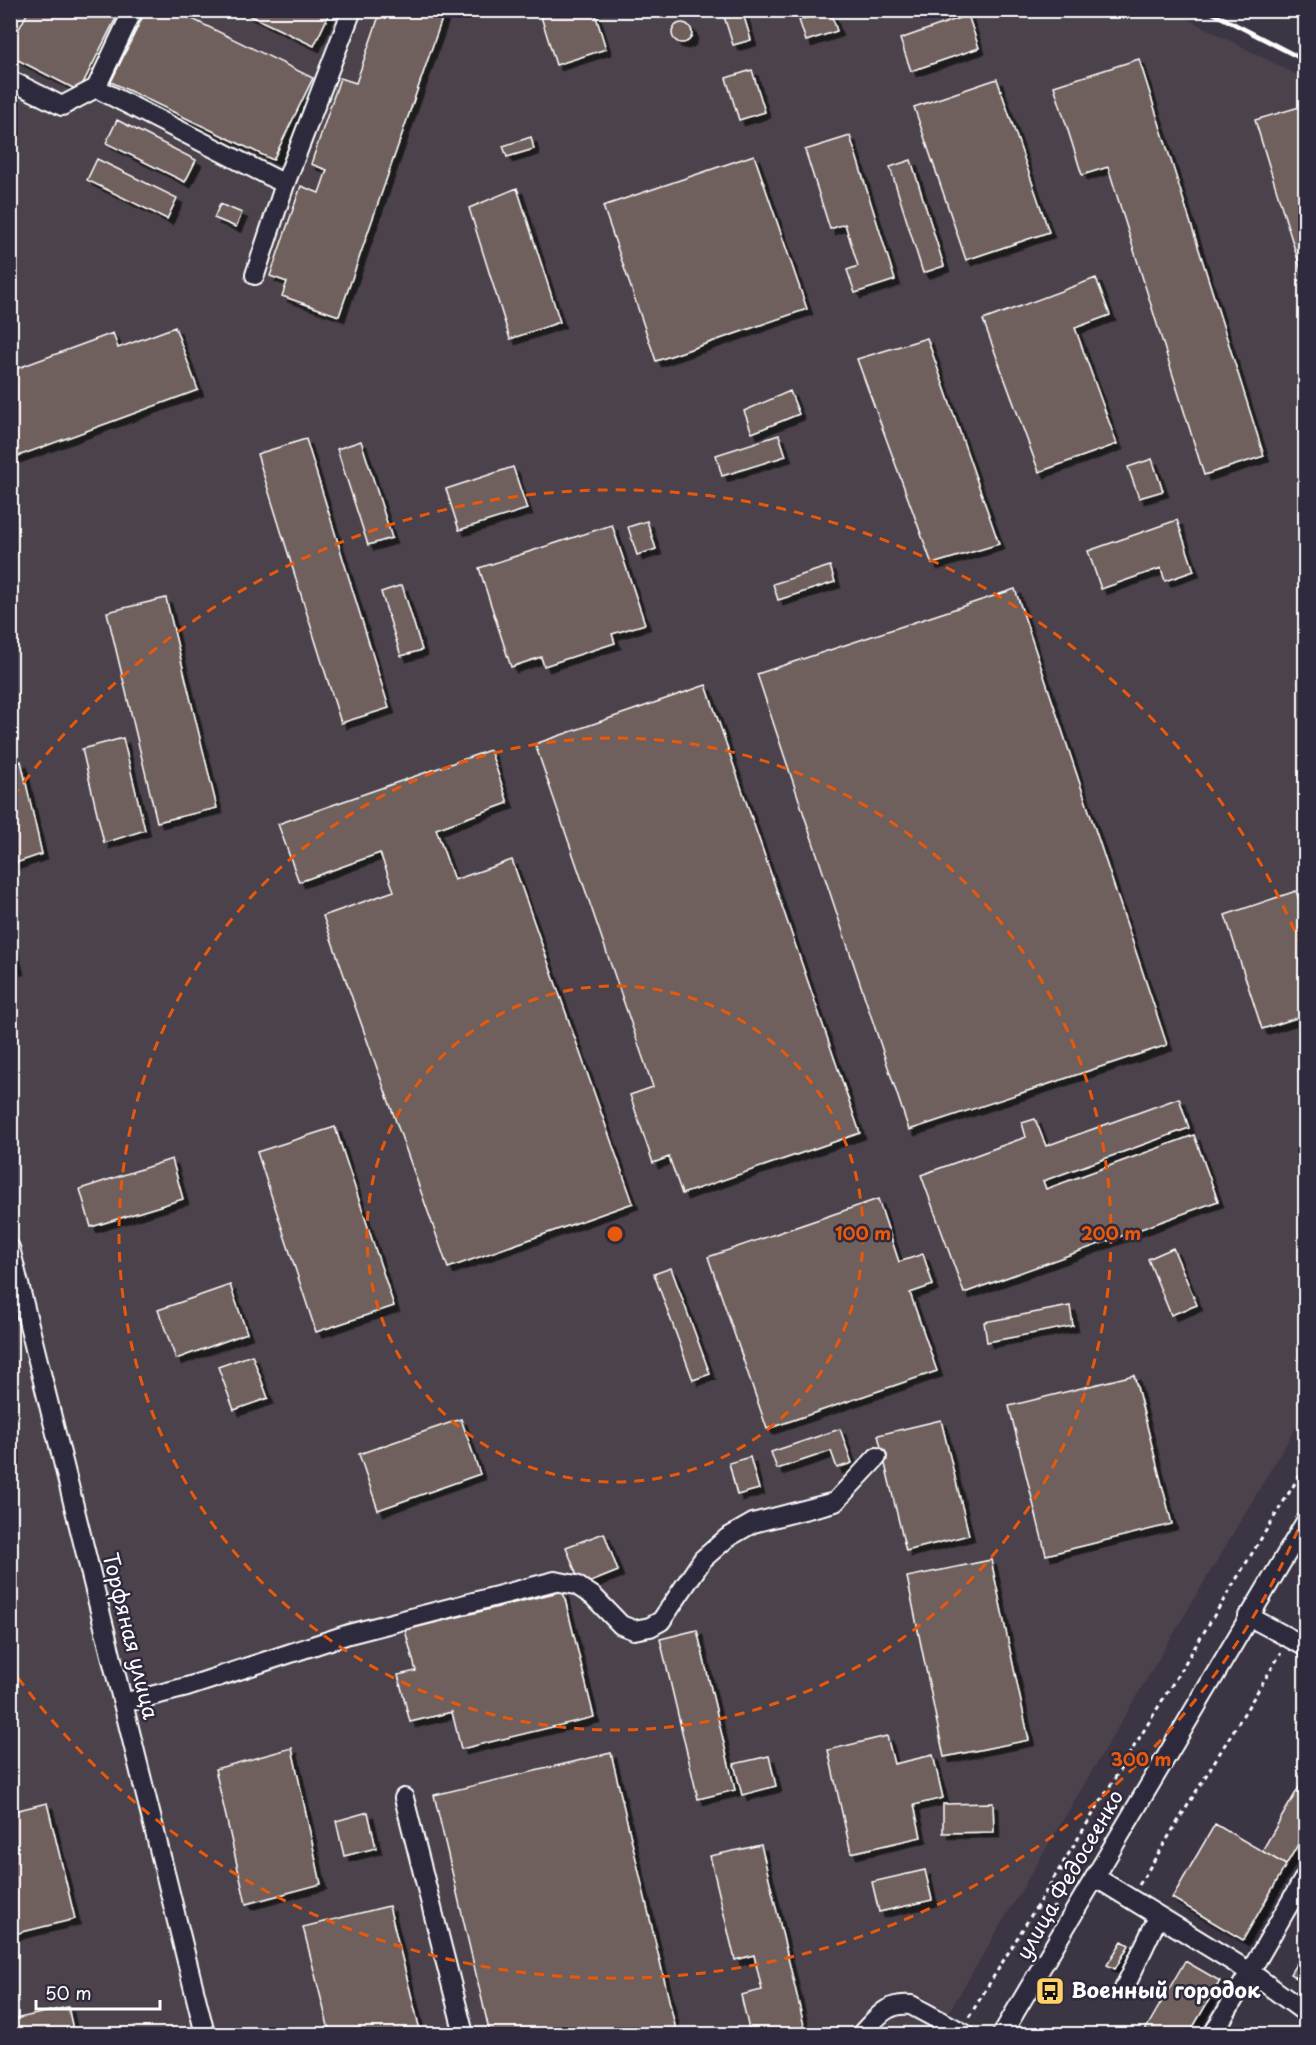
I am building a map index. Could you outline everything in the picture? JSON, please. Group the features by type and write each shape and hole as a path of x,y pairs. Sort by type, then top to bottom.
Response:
{"street":[{"path":"10,80 62,106 96,88 133,10"},
{"path":"255,275 285,184 351,10"},
{"path":"96,88 285,184"},
{"name":"Торфяная улица","path":"10,1248 205,2034"},
{"path":"123,1703 187,1687 349,1634 555,1581 576,1585 593,1596 621,1625 634,1630 650,1627 661,1621 703,1559 728,1538 753,1523 835,1502 877,1457"},
{"name":"улица Федосеенко","path":"1002,2034 1305,1521"},
{"path":"1248,1616 1298,1643"},
{"path":"404,1798 464,2034"},
{"path":"1213,2034 1305,1875"},
{"path":"1095,1877 1250,1972 1305,2013"},
{"path":"1124,1989 1158,1917"},
{"path":"861,2034 888,2008 897,2004 911,2005 963,2033"}],"path":[{"path":"963,2033 1305,1465"},
{"path":"1130,1900 1298,1643 1305,1613"}],"shaded area":[{"path":"11,11 1172,11 1305,79 1305,1412 936,2034 11,2034"}],"building":[{"path":"29,10 120,10 79,91 10,56 10,46"},
{"path":"146,10 174,10 313,78 273,160 111,82"},
{"path":"238,10 331,10 314,46"},
{"path":"381,10 445,10 339,316 282,296 287,282 270,276 301,186 319,193 327,170 311,164 340,78 356,83"},
{"path":"539,10 594,10 606,49 556,65"},
{"path":"722,10 742,10 751,40 733,45"},
{"path":"830,10 837,31 806,41 799,20"},
{"path":"968,15 979,48 911,71 900,39"},
{"path":"678,23 686,23 692,29 692,37 686,43 678,43 672,37 672,29"},
{"path":"1139,59 1264,456 1204,475 1108,167 1082,175 1054,86"},
{"path":"752,70 765,112 739,120 726,78"},
{"path":"997,79 1049,232 966,260 914,107"},
{"path":"1306,105 1306,286 1255,120"},
{"path":"117,120 196,160 185,182 106,143"},
{"path":"850,136 895,280 855,293 847,270 858,266 845,224 830,229 805,150"},
{"path":"531,137 534,149 507,157 503,146"},
{"path":"754,155 807,309 656,361 603,206"},
{"path":"97,159 177,198 167,219 87,180"},
{"path":"911,160 944,266 923,273 890,167"},
{"path":"517,188 560,322 510,339 469,208"},
{"path":"220,204 242,213 236,227 214,218"},
{"path":"1096,278 1110,315 1075,328 1117,444 1039,472 983,320"},
{"path":"175,327 198,390 10,459 10,371 113,333 118,348"},
{"path":"927,338 999,544 932,564 857,359"},
{"path":"790,391 799,414 752,433 744,411"},
{"path":"779,435 786,456 722,476 716,455"},
{"path":"306,439 389,708 341,723 257,454"},
{"path":"361,441 392,538 368,545 337,449"},
{"path":"1152,459 1163,491 1139,498 1128,467"},
{"path":"513,467 527,509 459,530 446,489"},
{"path":"1177,520 1194,571 1165,581 1161,568 1101,589 1088,551"},
{"path":"647,521 656,549 637,555 628,527"},
{"path":"612,525 645,624 612,634 615,643 544,666 541,657 511,667 479,568"},
{"path":"830,566 835,582 778,600 773,584"},
{"path":"402,585 422,650 401,656 381,592"},
{"path":"1015,589 1167,1045 909,1130 757,674"},
{"path":"166,598 217,808 157,822 107,612"},
{"path":"706,685 860,1133 682,1194 669,1157 653,1163 630,1095 653,1087 535,744"},
{"path":"123,738 145,830 104,843 82,749"},
{"path":"490,750 508,803 436,829 454,880 512,860 633,1203 448,1268 323,916 394,891 380,853 299,882 278,824"},
{"path":"21,761 42,854 10,865 10,765"},
{"path":"1296,891 1306,921 1306,1015 1262,1029 1225,915"},
{"path":"10,935 18,969 10,971"},
{"path":"1179,1098 1189,1128 1043,1181 1046,1189 1194,1135 1218,1201 964,1293 921,1175 1026,1137 1022,1123 1035,1119 1046,1146"},
{"path":"335,1127 394,1306 316,1332 257,1152"},
{"path":"172,1159 183,1199 91,1227 80,1189"},
{"path":"878,1199 899,1262 923,1254 933,1285 910,1293 937,1371 767,1429 708,1257"},
{"path":"1173,1248 1197,1305 1171,1315 1148,1259"},
{"path":"671,1268 710,1374 693,1380 654,1274"},
{"path":"230,1285 247,1333 176,1359 158,1310"},
{"path":"1070,1306 1073,1326 987,1342 984,1322"},
{"path":"252,1355 268,1398 234,1410 218,1367"},
{"path":"1134,1375 1172,1524 1046,1555 1009,1406"},
{"path":"461,1419 480,1474 378,1510 359,1454"},
{"path":"941,1420 969,1535 906,1551 878,1435"},
{"path":"840,1429 852,1463 837,1468 831,1451 777,1469 771,1452"},
{"path":"750,1457 759,1489 737,1495 729,1463"},
{"path":"604,1533 618,1571 581,1586 566,1547"},
{"path":"991,1560 1029,1740 944,1757 907,1577"},
{"path":"563,1591 594,1717 461,1749 452,1712 410,1722 398,1675 416,1671 405,1630"},
{"path":"697,1630 735,1790 698,1799 660,1639"},
{"path":"887,1736 894,1764 933,1755 943,1798 914,1805 921,1837 851,1853 828,1750"},
{"path":"292,1748 321,1884 246,1904 215,1769"},
{"path":"611,1753 677,2034 490,2034 434,1795"},
{"path":"769,1756 776,1786 742,1795 734,1764"},
{"path":"1306,1775 1306,1831 1286,1865 1262,1851"},
{"path":"47,1803 75,1919 10,1935 10,1812"},
{"path":"993,1803 994,1832 943,1833 943,1804"},
{"path":"368,1812 376,1848 344,1856 336,1821"},
{"path":"1215,1824 1286,1865 1243,1940 1172,1898"},
{"path":"761,1845 806,2034 750,2034 741,1995 762,1990 754,1955 735,1960 710,1856"},
{"path":"925,1870 932,1900 879,1912 872,1882"},
{"path":"389,1906 421,2034 330,2034 303,1927"},
{"path":"1122,1941 1129,1945 1115,1969 1107,1965"},
{"path":"1185,1961 1220,1981 1189,2034 1143,2034"},
{"path":"1296,1964 1306,1970 1301,1981 1290,1974"},
{"path":"68,2007 74,2034 10,2034 10,2020"}],"railway":[{"path":"1207,10 1306,61"}],"place":[{"name":"Военный городок","path":"1050,1991"}]}
